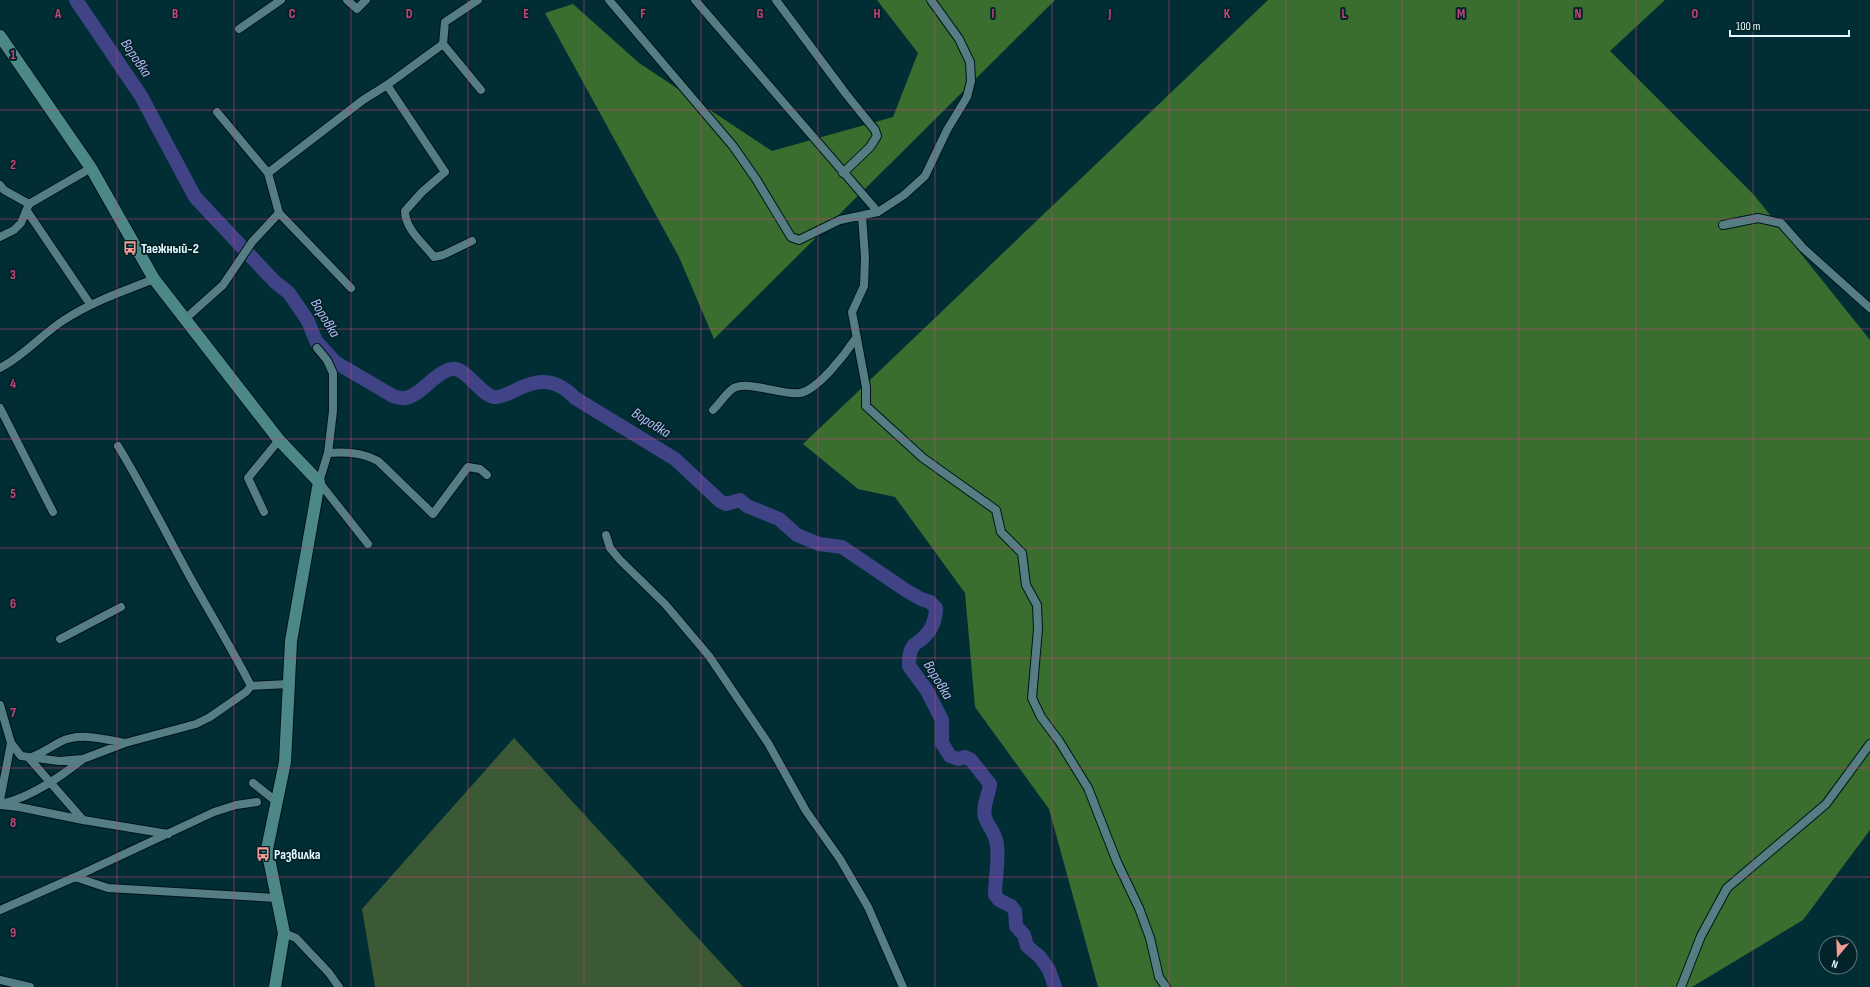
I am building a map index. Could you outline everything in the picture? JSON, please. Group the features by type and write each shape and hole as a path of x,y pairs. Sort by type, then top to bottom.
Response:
{"street":[{"path":"239,29 281,0"},
{"path":"347,0 357,9 366,0"},
{"path":"478,0 445,22 443,44 481,90"},
{"path":"610,0 734,146 791,237 799,240 840,220 878,212 904,195 925,176 947,130 967,97 971,81 970,62 959,39 931,0"},
{"path":"695,0 878,212"},
{"path":"776,0 846,94 876,130 877,136 870,147 843,173"},
{"path":"0,36 91,168 154,279 279,440 319,482 368,544"},
{"path":"268,173 363,100 387,85 443,44"},
{"path":"387,85 445,172 422,192 405,211 405,218 408,226 434,256 443,255 472,241"},
{"path":"217,112 268,173 279,213 351,288"},
{"path":"0,237 14,230 21,223 28,207 91,168"},
{"path":"0,186 28,207 90,304"},
{"path":"185,320 223,284 252,242 279,213"},
{"path":"862,216 865,257 864,286 852,312 866,387 866,406 923,458 996,510 1001,532 1022,553 1026,585 1037,605 1038,629 1032,698 1041,717 1059,742 1088,788 1118,862 1139,908 1150,938 1159,977 1166,987"},
{"path":"1723,225 1758,218 1780,223 1803,248 1870,308"},
{"path":"0,368 63,321 90,304 154,279"},
{"path":"713,410 732,388 748,384 772,391 801,393 822,380 847,352 856,338"},
{"path":"275,987 284,933 267,848 285,762 290,641 319,482 328,453 333,412 333,372 327,360 316,348"},
{"path":"0,408 53,512"},
{"path":"264,512 248,478 279,440"},
{"path":"118,446 140,483 251,686"},
{"path":"328,453 350,452 366,455 378,461 433,514 468,467 480,469 487,475"},
{"path":"606,535 610,548 620,560 665,604 710,656 768,744 806,811 840,859 868,907 903,987"},
{"path":"60,639 121,607"},
{"path":"0,805 25,796 83,759 125,743 196,724 210,717 246,692 251,686 288,684"},
{"path":"0,705 11,743 21,756 59,761 83,759"},
{"path":"29,758 42,754 61,742 72,738 86,737 107,739 125,743"},
{"path":"0,800 11,743"},
{"path":"1681,987 1701,936 1727,888 1826,804 1870,744"},
{"path":"29,758 83,820"},
{"path":"253,784 277,802"},
{"path":"0,910 75,877 214,812 236,805 257,802"},
{"path":"0,805 168,834"},
{"path":"75,877 108,888 276,898"},
{"path":"284,933 296,938 330,973 339,987"},
{"path":"0,980 30,987"}],"green space":[{"path":"877,0 1055,0 714,339 679,257 545,13 573,4 639,63 772,151 893,117 918,53"},
{"path":"1268,0 1665,0 1610,51 1754,195 1870,340 1870,830 1803,920 1692,987 1098,987 1049,809 975,707 965,593 895,497 858,489 803,444"},
{"path":"514,738 743,987 375,987 362,909"}],"waterway":[{"name":"Воровка","path":"76,0 141,96 195,197 274,281 289,293 308,321 316,341 335,362 393,396 402,398 417,393 439,375 451,369 457,369 462,372 483,391 494,397 499,397 539,382 554,384 568,391 575,398 675,459 720,501 726,504 740,500 747,506 779,519 797,535 819,544 842,547 907,591 930,602 936,608 934,621 930,629 911,650 909,666 926,689 942,720 942,743 950,756 958,759 965,757 971,760 990,784 984,813 986,821 995,836 997,845 998,858 995,895 999,900 1011,906 1015,911 1016,926 1024,935 1027,946 1040,957 1049,970 1055,987"}],"place":[{"name":"Таежный-2","path":"130,248"},
{"name":"Развилка","path":"263,854"}]}
